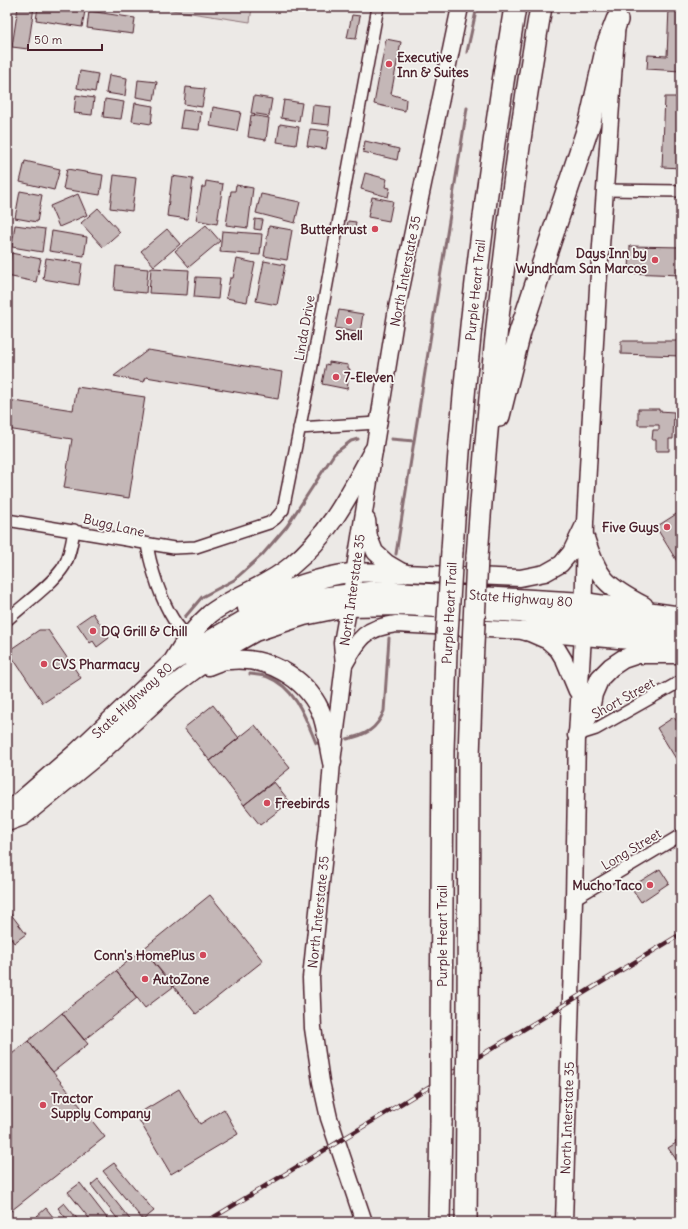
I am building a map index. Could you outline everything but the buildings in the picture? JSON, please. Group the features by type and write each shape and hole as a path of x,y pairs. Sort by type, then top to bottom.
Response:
{"highway":[{"name":"Purple Heart Trail","path":"439,1222 443,751 446,651 452,551 460,426 485,202 515,7"},
{"name":"Purple Heart Trail","path":"466,1222 469,764 477,557 483,476 504,259 513,187 541,7"},
{"path":"483,476 520,332 590,122 607,46 618,14"}],"main road":[{"name":"North Interstate 35","path":"364,1222 329,1118 321,1082 313,1028 311,978 332,762 344,665 342,643 377,423 406,264 460,7"},
{"name":"North Interstate 35","path":"564,1222 574,899 577,735 584,619 585,530 604,190 618,14"},
{"path":"95,757 105,740 185,667 196,640 211,613 275,578 314,546 329,528 344,504 373,451"},
{"path":"365,505 369,537 375,552 386,563 404,573"},
{"path":"196,640 262,600 314,580 353,573 404,573 520,578 545,573 562,564 585,530"},
{"path":"585,530 592,562 608,584 617,592 657,612"},
{"name":"State Highway 80","path":"7,822 23,816 95,757 169,689 225,649 255,632 377,590 584,619"},
{"name":"State Highway 80","path":"7,816 16,805 82,747 196,640 264,612 320,597 349,600"},
{"path":"344,665 358,641 367,633 380,626 396,624 525,631 584,619 657,612 681,616"},
{"path":"584,619 681,632"},
{"path":"584,619 665,643 681,643"},
{"path":"525,631 548,641 558,650 564,660 579,695"},
{"path":"577,735 589,715 593,694 600,678 611,667 623,659 638,654 681,654"},
{"path":"194,670 227,660 246,659 264,662 278,668 296,679 312,696 321,711 332,762"}],"street":[{"name":"Linda Drive","path":"147,545 174,548 196,547 269,523 283,510 286,502 300,428 378,7"},
{"path":"604,190 681,191"},
{"path":"300,428 377,423"},
{"name":"Bugg Lane","path":"7,520 74,530 147,545 152,569 161,595 176,621 196,640"},
{"path":"7,620 64,567 68,558 74,530"},
{"name":"Short Street","path":"577,735 596,729 681,681"},
{"name":"Long Street","path":"574,899 681,835"}],"shaded area":[{"path":"152,7 252,7 250,22"}],"waterway":[{"path":"467,52 477,7"},
{"path":"396,554 467,108"},
{"path":"185,617 202,597 234,580 262,555 287,526 334,454 351,441 358,439"},
{"path":"391,439 414,441"},
{"path":"347,739 365,733 374,727 384,711 389,638"},
{"path":"250,674 268,677 278,682 286,689 299,705 316,743 322,744"}],"railway":[{"path":"206,1222 681,934"}],"place":[{"name":"Executive Inn & Suites","path":"389,64"},
{"name":"Butterkrust","path":"375,229"},
{"name":"Days Inn by Wyndham San Marcos","path":"655,260"},
{"name":"Shell","path":"349,321"},
{"name":"7-Eleven","path":"336,377"},
{"name":"Five Guys","path":"667,527"},
{"name":"DQ Grill & Chill","path":"93,631"},
{"name":"CVS Pharmacy","path":"44,664"},
{"name":"Freebirds","path":"267,803"},
{"name":"Mucho Taco","path":"650,885"},
{"name":"Conn's HomePlus","path":"203,955"},
{"name":"AutoZone","path":"145,979"},
{"name":"Tractor Supply Company","path":"43,1105"}]}
